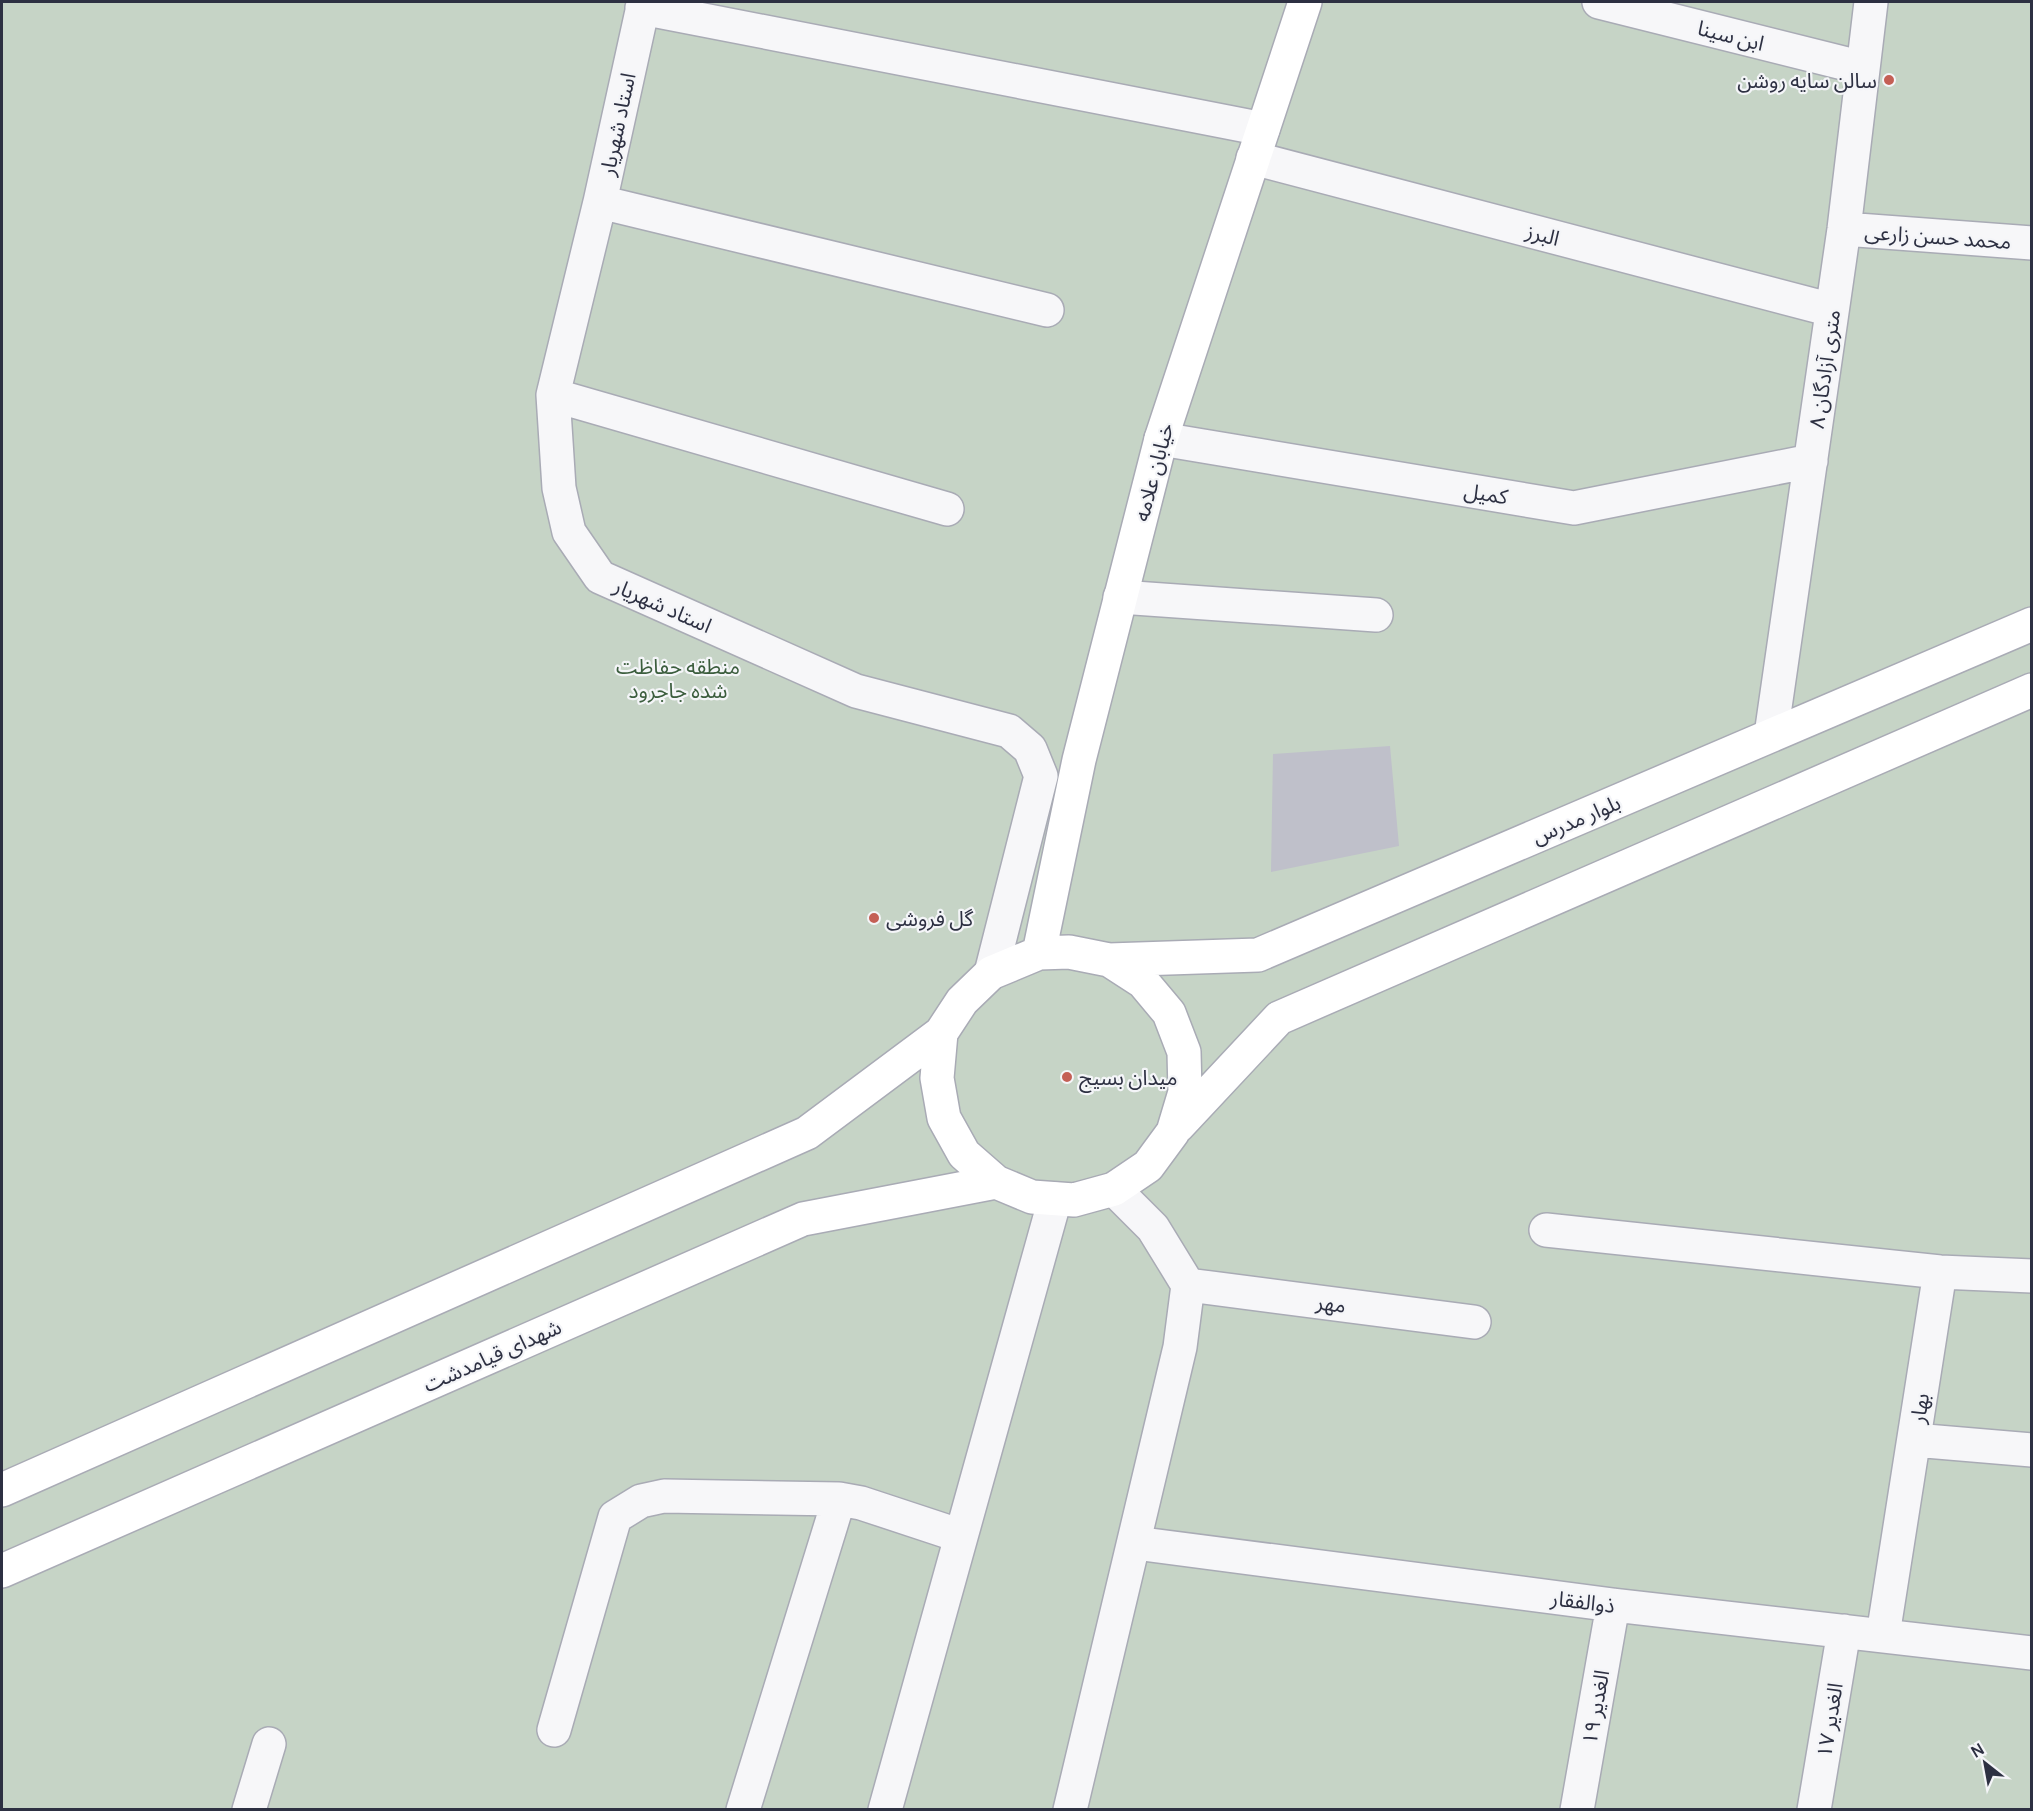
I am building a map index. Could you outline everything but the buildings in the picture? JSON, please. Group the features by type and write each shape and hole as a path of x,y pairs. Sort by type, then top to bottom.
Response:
{"main road":[{"name":"خیابان علامه","path":"1040,953 1079,760 1161,439 1305,2"},
{"name":"بلوار مدرس","path":"1109,960 1258,955 2031,624"},
{"path":"942,1033 937,1078 944,1118 964,1154 996,1182 1032,1197 1074,1200 1114,1189 1148,1166 1173,1132 1279,1018 2031,690"},
{"path":"2,1490 807,1133 942,1033 962,1001 991,973 1040,953 1069,951 1109,960 1143,982 1169,1013 1184,1052 1185,1092 1173,1132"},
{"name":"شهدای قیامدشت","path":"2,1571 803,1219 996,1182"}],"street":[{"name":"ابن سینا","path":"1599,2 1863,68"},
{"name":"۸ متری آزادگان","path":"1771,735 1844,229 1871,2"},
{"name":"البرز","path":"643,5 1258,144 1832,310"},
{"name":"استاد شهریار","path":"643,5 600,202 553,395 559,488 569,532 600,577 856,691 1009,731 1030,749 1041,776 991,973"},
{"path":"600,202 1047,310"},
{"name":"محمد حسن زارعی","path":"1844,229 2031,243"},
{"path":"553,395 947,509"},
{"name":"کمیل","path":"1161,439 1574,508 1810,461"},
{"path":"1120,597 1376,615"},
{"path":"1070,1809 1180,1347 1188,1285 1153,1228 1114,1189"},
{"path":"885,1809 1055,1198"},
{"path":"1546,1230 1940,1272 2031,1276"},
{"name":"بهار","path":"1883,1635 1940,1272"},
{"name":"مهر","path":"1188,1285 1474,1322"},
{"path":"1914,1440 2031,1450"},
{"path":"554,1730 615,1517 641,1501 664,1496 839,1499 861,1503 961,1536"},
{"path":"743,1809 839,1499"},
{"name":"ذوالفقار","path":"1135,1543 1613,1605 2031,1653"},
{"name":"الغدیر ۱۹","path":"1577,1809 1613,1605"},
{"name":"الغدیر ۱۷","path":"1814,1809 1844,1631"},
{"path":"249,1809 269,1744"}],"green space":[{"name":"منطقه حفاظت شده جاجرود","path":"2,2 2031,2 2031,1809 2,1810"}],"place":[{"name":"سالن سایه روشن","path":"1889,80"},
{"name":"گل فروشی","path":"874,918"},
{"name":"میدان بسیج","path":"1067,1077"}]}
